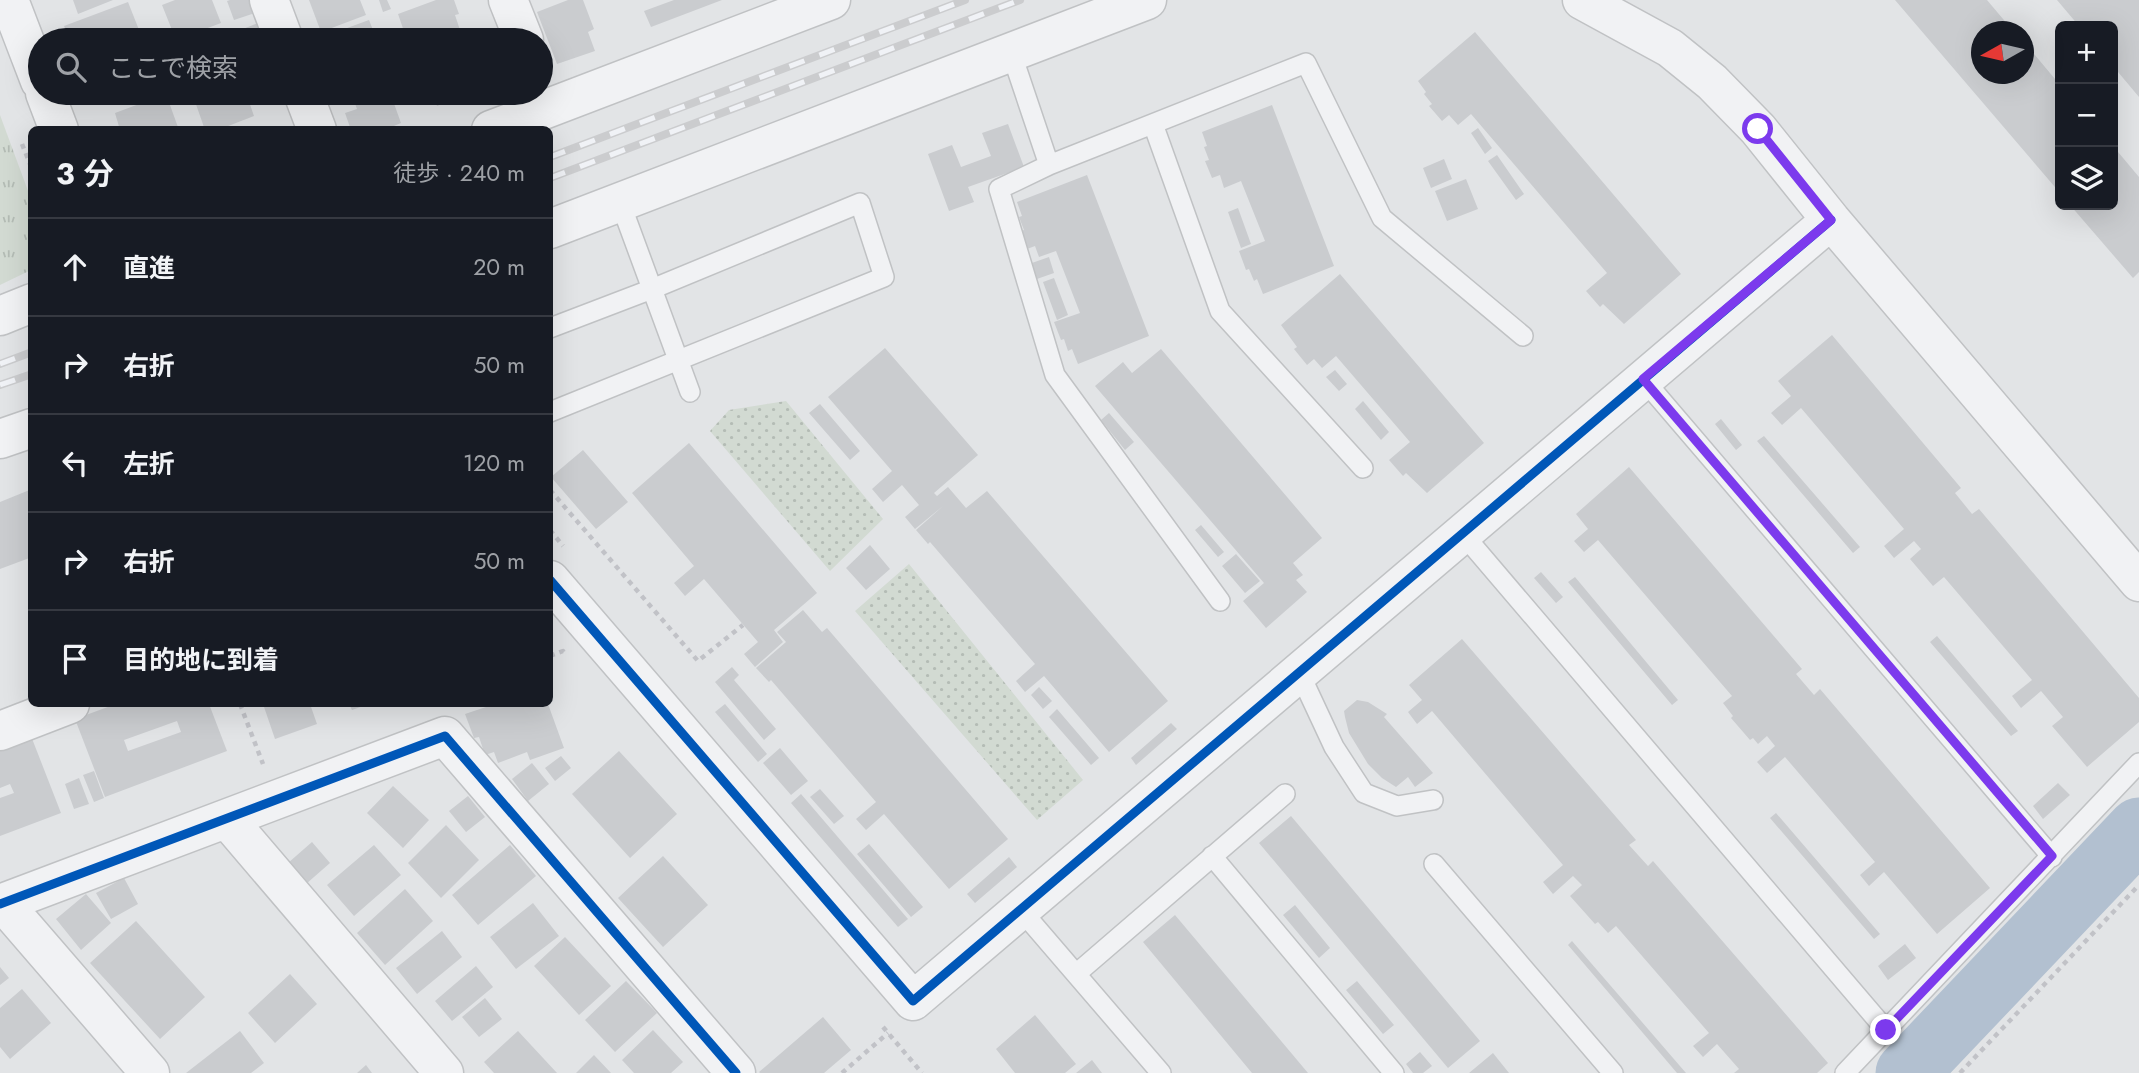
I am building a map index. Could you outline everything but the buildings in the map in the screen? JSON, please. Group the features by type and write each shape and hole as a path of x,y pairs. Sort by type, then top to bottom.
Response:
{"street":[{"path":"9,0 28,50"},
{"path":"269,0 280,28"},
{"path":"508,0 519,28"},
{"path":"553,94 750,14 831,0"},
{"path":"553,228 1147,0"},
{"path":"1582,0 1670,48 1712,82 1758,129 1831,220 2139,582"},
{"path":"50,105 57,126"},
{"path":"308,105 315,126"},
{"path":"498,126 532,105"},
{"path":"553,583 912,1001 1831,220"},
{"path":"0,316 28,305"},
{"path":"0,439 28,429"},
{"path":"0,731 62,707"},
{"path":"150,1073 2,903 445,736 736,1073"},
{"path":"227,818 444,1073"}],"lane":[{"path":"1011,52 1049,165"},
{"path":"1220,601 1055,375 999,189 1049,165 1306,63 1382,218 1523,336"},
{"path":"1153,124 1220,311 1363,468"},
{"path":"620,202 690,392"},
{"path":"553,327 860,203 884,277 553,411"},
{"path":"1643,379 2052,856"},
{"path":"1462,533 1886,1030"},
{"path":"1299,672 1334,747 1364,793 1397,806 1433,800"},
{"path":"1845,1073 2139,764"},
{"path":"1076,974 1285,794"},
{"path":"1212,856 1394,1073"},
{"path":"1434,864 1613,1073"},
{"path":"1020,909 1161,1073"}],"path":[{"path":"553,493 698,661 743,625"},
{"path":"553,655 563,651"},
{"path":"241,707 263,764"},
{"path":"1960,1073 2139,885"},
{"path":"842,1073 888,1033"}],"green space":[{"path":"0,115 28,191 28,271 0,285"},
{"path":"786,401 883,519 830,571 710,431 729,410"},
{"path":"909,564 1083,780 1037,820 855,611"}],"waterway":[{"path":"1907,1073 2139,829"}],"railway":[{"path":"553,156 965,0"},
{"path":"553,177 1020,0"},
{"path":"0,364 28,354"},
{"path":"0,385 28,375"}],"cycle path":[{"path":"553,583 913,1001 1831,220"},
{"path":"0,904 445,736 736,1073"}],"route":[{"path":"1758,129 1831,220 1643,379 2052,856 1886,1030"}]}
